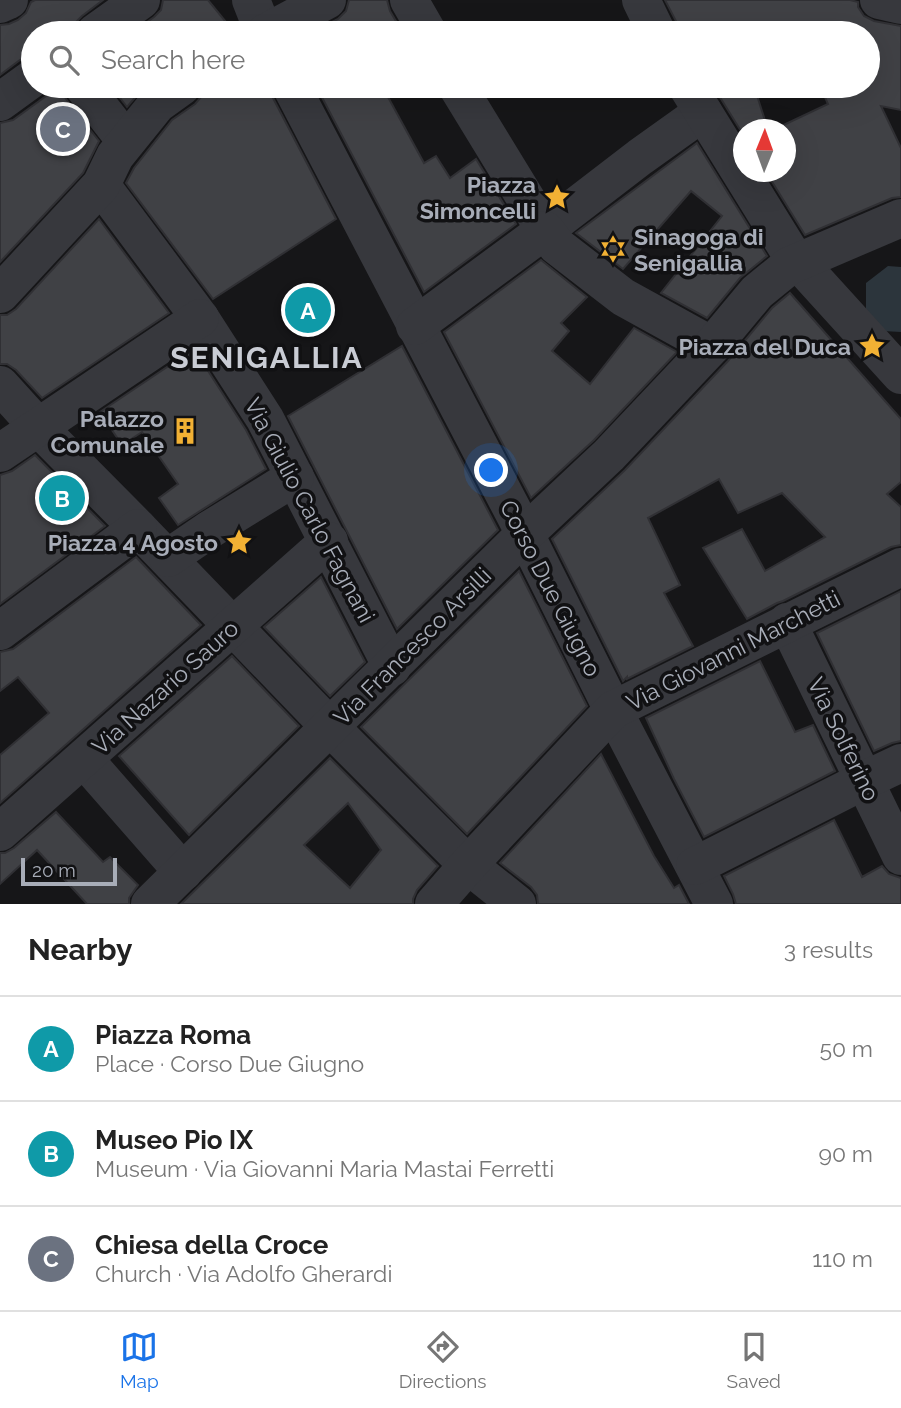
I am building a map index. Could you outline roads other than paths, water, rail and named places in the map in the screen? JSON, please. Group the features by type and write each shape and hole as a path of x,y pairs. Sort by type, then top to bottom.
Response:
{"street":[{"path":"0,4 9,0"},
{"path":"251,0 259,21"},
{"path":"287,21 327,0"},
{"path":"409,0 421,21"},
{"path":"641,0 651,21"},
{"path":"879,0 901,5"},
{"path":"0,102 21,87"},
{"path":"92,98 126,141"},
{"path":"0,294 101,185 115,156 126,141 165,98"},
{"name":"Corso Due Giugno","path":"297,98 714,904"},
{"path":"464,98 557,246 623,297 712,346"},
{"path":"415,326 640,157 695,99 793,261 901,374"},
{"name":"Via Giulio Carlo Fagnani","path":"101,185 200,318 265,419 392,667"},
{"path":"793,261 901,218"},
{"name":"Via Francesco Arsilli","path":"150,904 525,534 609,456 712,346 757,292 793,261"},
{"path":"0,453 200,318"},
{"path":"0,385 330,727 468,864 517,904"},
{"path":"167,558 295,477"},
{"path":"0,631 138,528"},
{"name":"Via Nazario Sauro","path":"0,832 329,541"},
{"name":"Via Giovanni Marchetti","path":"434,904 468,864 613,710 901,566"},
{"name":"Via Solferino","path":"787,622 901,856"},
{"path":"84,759 183,872"},
{"path":"695,866 901,763"}],"place":[{"name":"Chiesa della Croce","path":"63,129"},
{"name":"Piazza Simoncelli","path":"557,197"},
{"name":"Sinagoga di Senigallia","path":"613,249"},
{"name":"Piazza Roma","path":"308,310"},
{"name":"Piazza del Duca","path":"872,346"},
{"name":"Palazzo Comunale","path":"185,431"},
{"name":"Museo Pio IX","path":"62,498"},
{"name":"Piazza 4 Agosto","path":"239,542"}],"district":[{"name":"SENIGALLIA","path":"267,357"}]}
